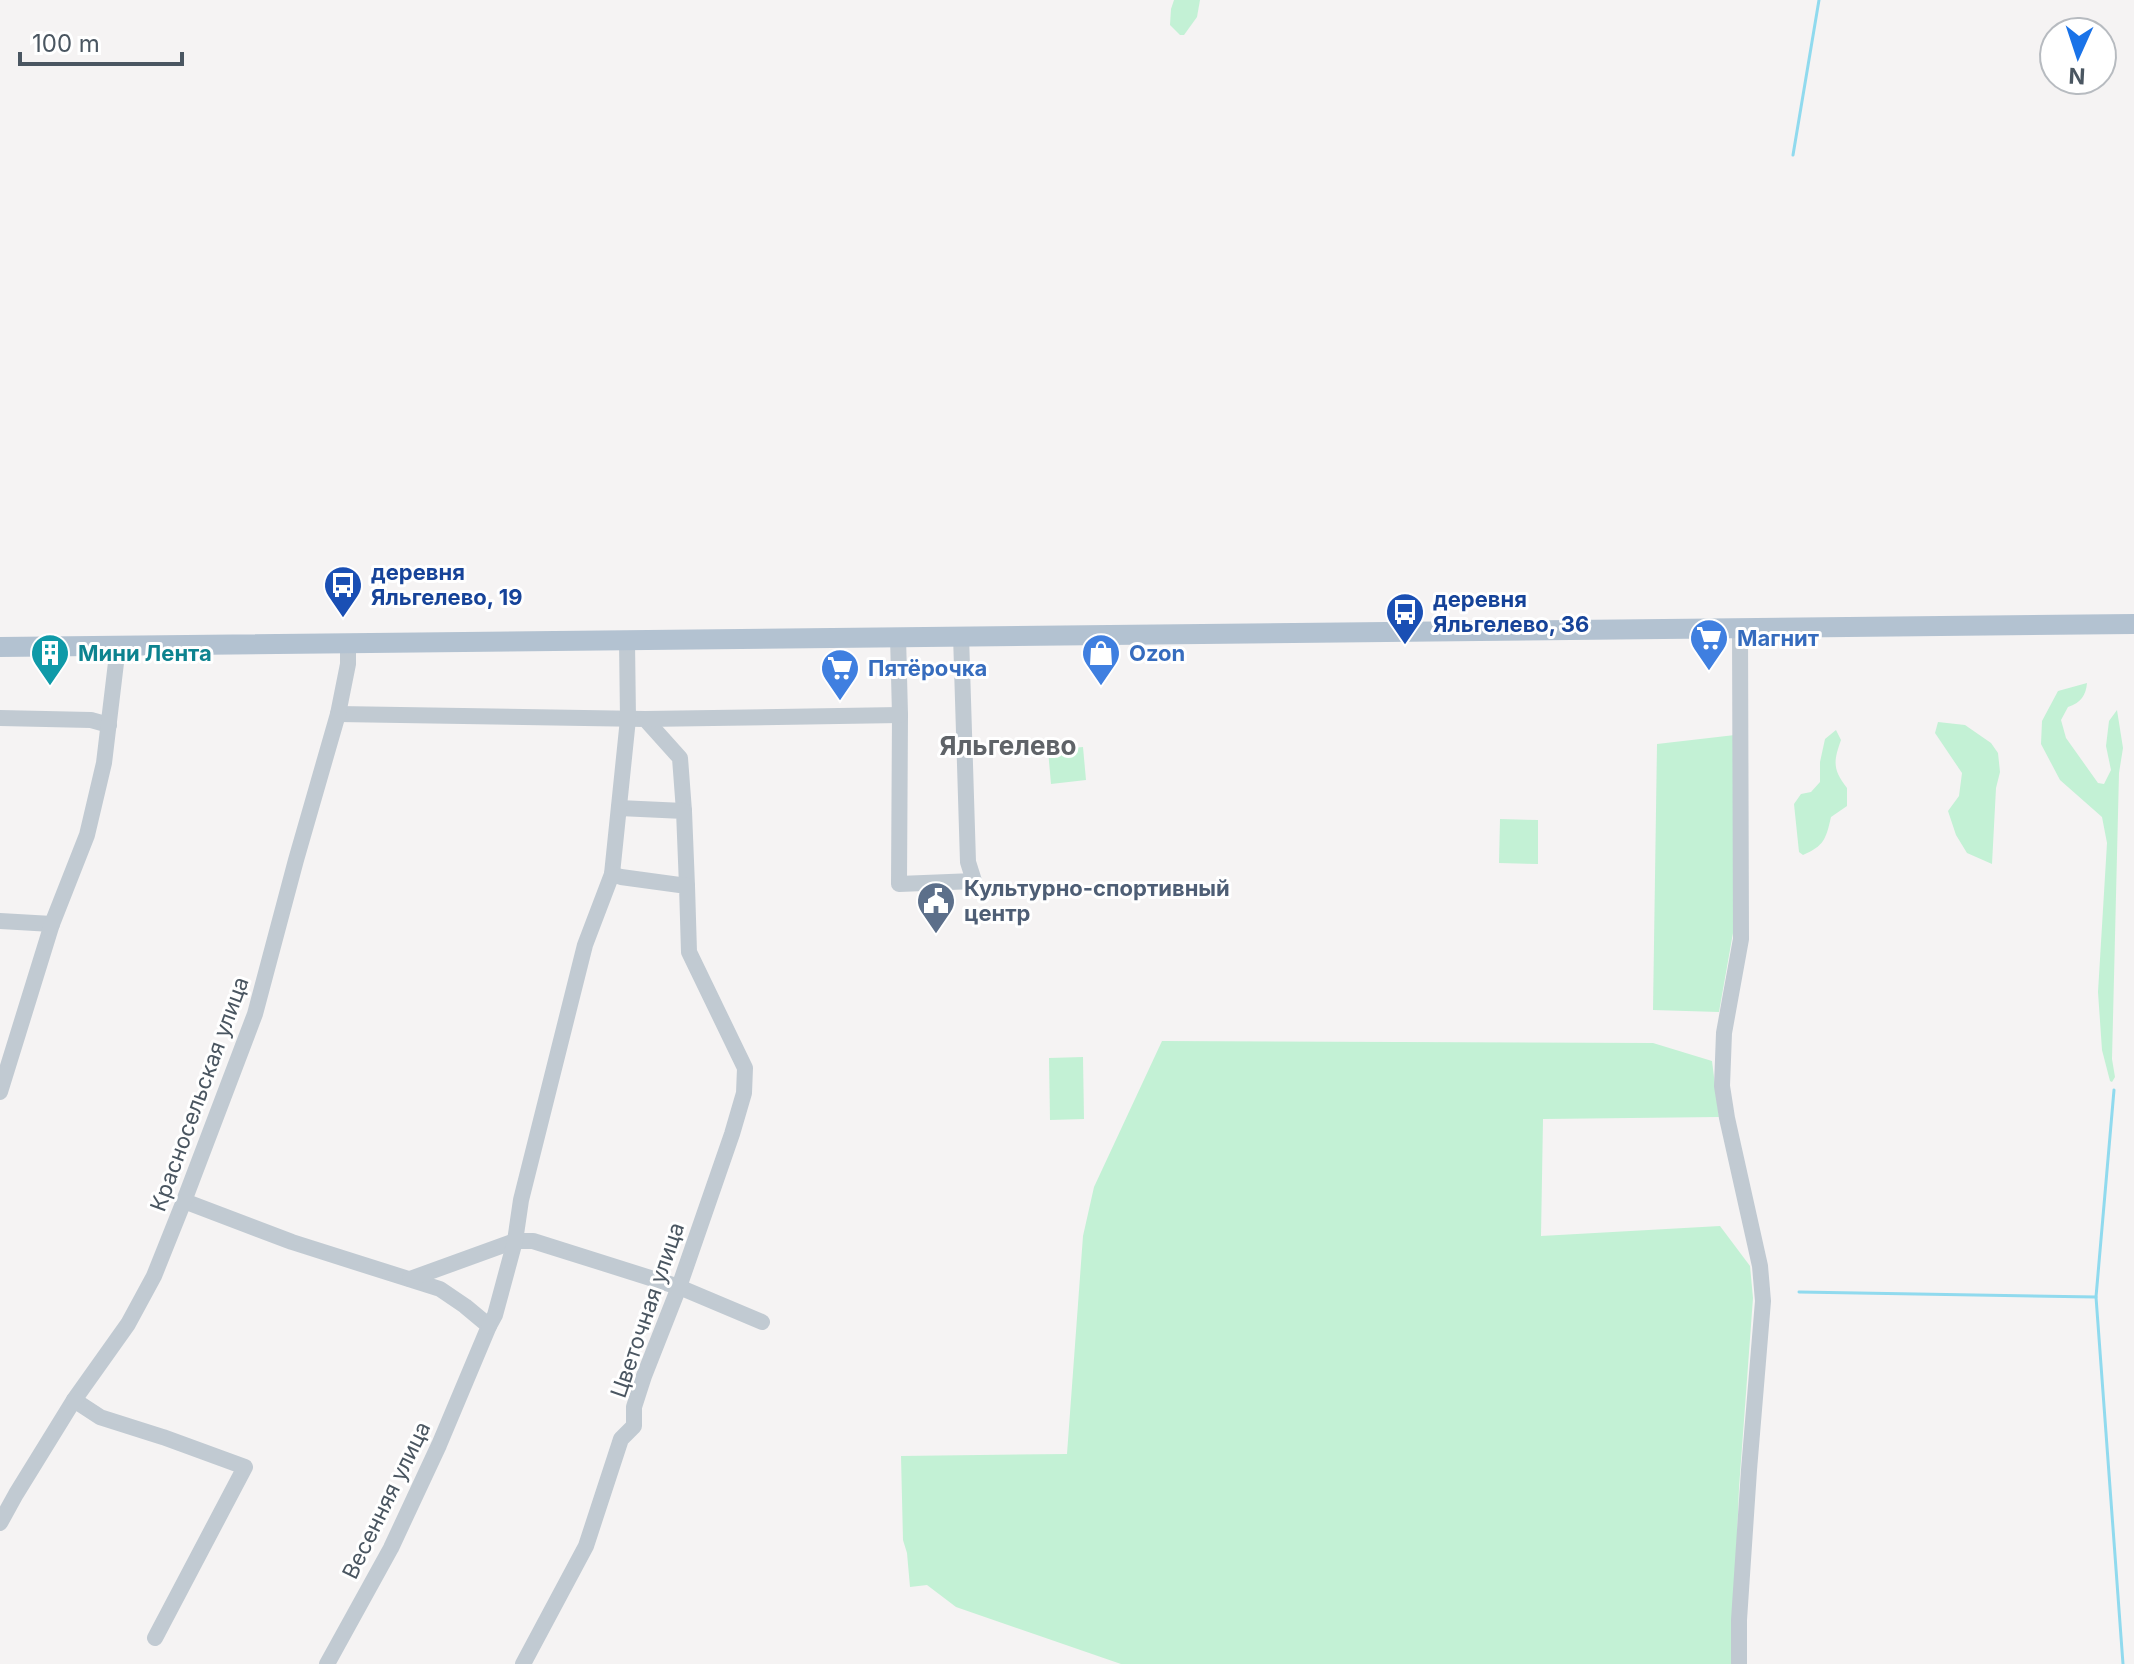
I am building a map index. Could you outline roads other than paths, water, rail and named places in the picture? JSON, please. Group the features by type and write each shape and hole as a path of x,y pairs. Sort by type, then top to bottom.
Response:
{"main road":[{"path":"0,647 2134,624"}],"street":[{"path":"1739,1664 1739,1620 1763,1301 1760,1266 1722,1086 1724,1033 1741,939 1740,628"},
{"path":"898,636 899,884 974,881 968,862 961,635"},
{"name":"Весенняя улица","path":"327,1664 397,1535 495,1315 585,945 612,874 628,719 627,641"},
{"name":"Красносельская улица","path":"0,1523 74,1400 128,1324 154,1276 184,1201 255,1014 338,714 348,664 348,644"},
{"path":"0,1092 52,924 87,835 104,763 118,646"},
{"path":"338,714 628,719 900,715"},
{"path":"0,718 91,720 109,725"},
{"name":"Цветочная улица","path":"523,1664 586,1546 621,1439 634,1426 634,1407 644,1376 679,1287 744,1093 745,1068 689,952 680,758 645,719"},
{"path":"619,808 684,811"},
{"path":"612,874 687,886"},
{"path":"0,921 52,924"},
{"path":"184,1201 292,1242 440,1289 489,1326"},
{"path":"410,1279 515,1241 533,1241 679,1287 762,1322"},
{"path":"74,1400 100,1417 245,1467 155,1638"}],"waterway":[{"path":"1793,155 1819,0"},
{"path":"2114,1090 2096,1297 2123,1664"},
{"path":"1799,1292 2096,1297"}],"place":[{"name":"деревня Яльгелево, 19","path":"343,619"},
{"name":"деревня Яльгелево, 36","path":"1405,646"},
{"name":"Магнит","path":"1709,672"},
{"name":"Мини Лента","path":"50,687"},
{"name":"Ozon","path":"1101,687"},
{"name":"Пятёрочка","path":"840,702"},
{"name":"Культурно-спортивный центр","path":"936,935"}],"district":[{"name":"Яльгелево","path":"1008,746"}]}
